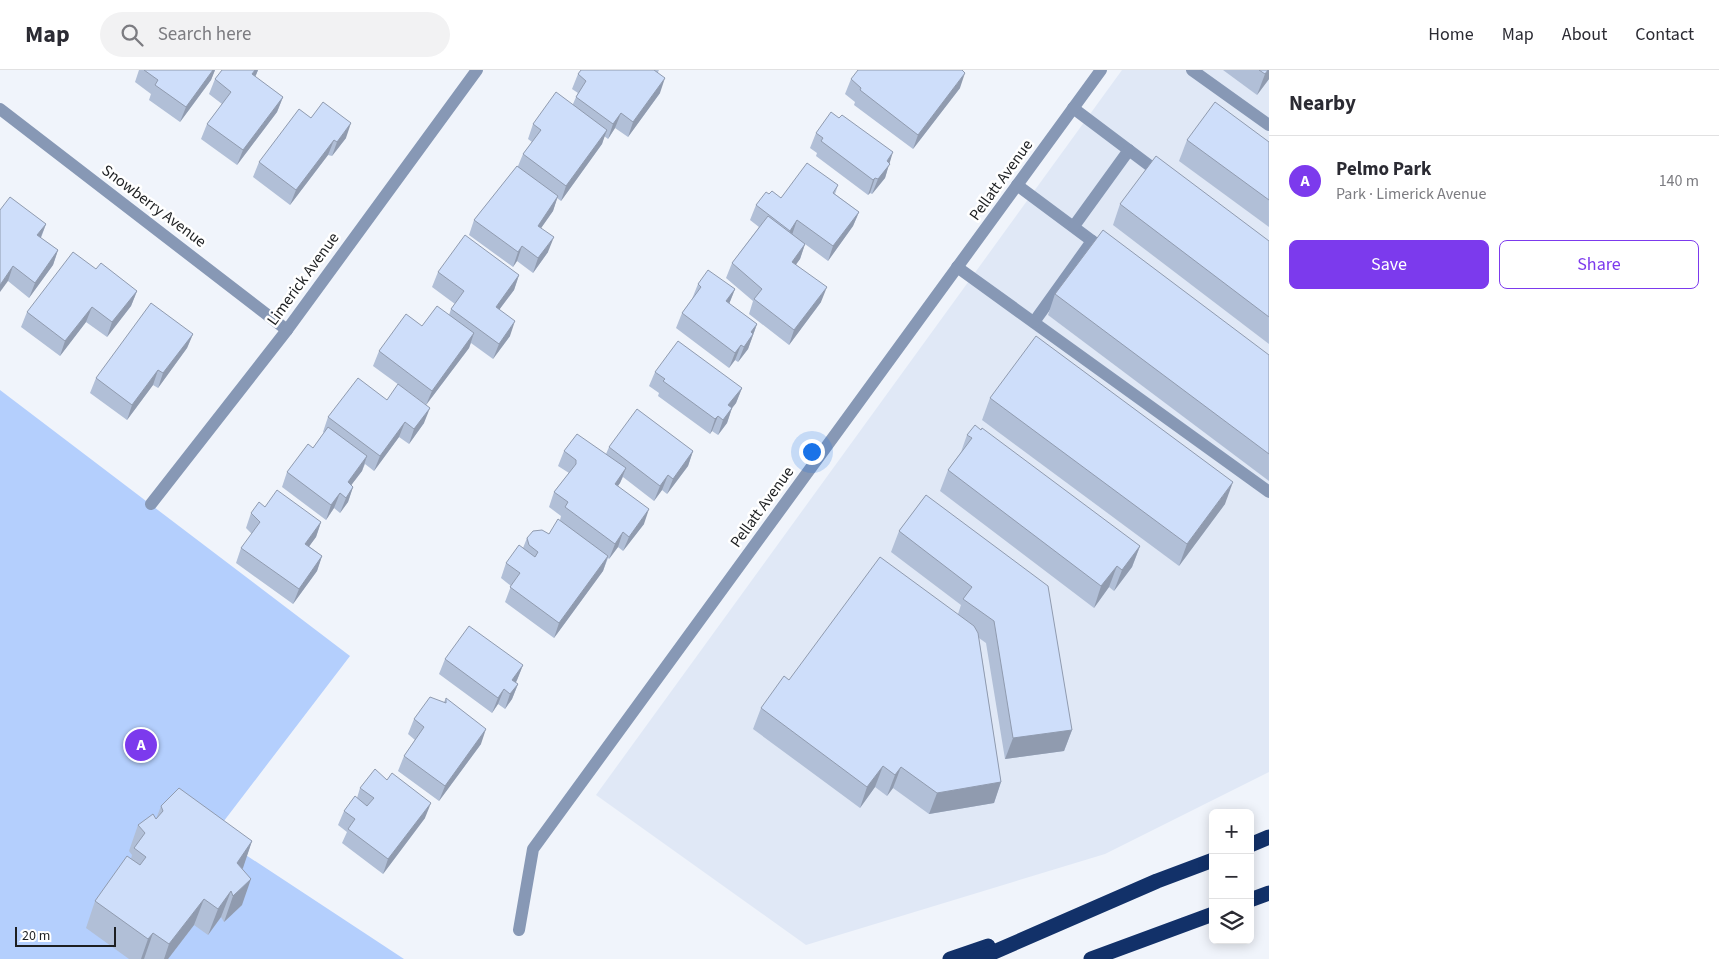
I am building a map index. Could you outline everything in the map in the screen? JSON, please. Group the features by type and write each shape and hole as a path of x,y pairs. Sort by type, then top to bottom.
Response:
{"highway":[{"path":"1254,844 1269,838"},
{"path":"978,959 1157,881 1209,862"},
{"path":"1253,899 1269,893"},
{"path":"950,959 1080,915"},
{"path":"1091,959 1209,915"}],"street":[{"name":"Limerick Avenue","path":"151,504 287,330 477,70"},
{"name":"Pellatt Avenue","path":"519,930 533,849 1101,70"},
{"path":"1192,70 1269,125"},
{"path":"1074,108 1168,180"},
{"name":"Snowberry Avenue","path":"0,109 287,330"},
{"path":"1074,226 1130,150"},
{"path":"1017,185 1116,258"},
{"path":"1034,322 1092,241"},
{"path":"958,267 1269,492"}],"shaded area":[{"path":"1122,70 1269,70 1269,772 1105,854 806,945 596,795"},
{"path":"0,390 350,656 214,834 404,959 0,959"}],"building":[{"path":"144,70 213,70 186,107 155,85 158,80"},
{"path":"222,70 255,70 252,74 283,97 243,150 207,124 231,92 215,79"},
{"path":"581,70 654,70 665,78 633,122 621,113 613,124 576,97 586,81 578,74"},
{"path":"858,70 962,70 965,73 918,135 860,90 861,88 851,79"},
{"path":"1259,70 1268,70 1265,74"},
{"path":"556,92 607,130 566,186 523,154 541,130 533,124"},
{"path":"323,102 351,123 337,142 334,140 296,190 259,162 299,109 311,118"},
{"path":"1215,102 1269,142 1269,200 1187,140"},
{"path":"831,112 839,118 842,115 893,152 887,161 890,164 878,179 875,178 873,180 821,141 823,138 816,133"},
{"path":"1156,156 1269,241 1269,317 1120,204"},
{"path":"807,163 838,185 833,193 859,212 833,246 797,220 790,231 756,205 766,192 769,194 772,191 781,198"},
{"path":"517,166 558,196 538,226 554,237 538,258 522,246 518,252 474,220"},
{"path":"10,197 46,224 37,235 58,250 35,283 13,266 0,285 0,210"},
{"path":"768,216 805,244 792,262 827,287 794,330 754,299 762,289 732,263"},
{"path":"1103,230 1269,355 1269,454 1055,294"},
{"path":"465,235 519,275 496,307 515,321 499,344 451,309 464,291 438,272"},
{"path":"73,252 96,269 101,263 137,291 112,322 92,307 65,341 27,312"},
{"path":"708,270 735,289 726,301 757,324 744,347 741,345 735,353 682,313 701,287 698,284"},
{"path":"151,303 193,334 163,373 158,370 132,405 96,378"},
{"path":"437,306 474,333 432,391 379,351 406,314 422,326"},
{"path":"1036,336 1233,482 1187,544 990,398"},
{"path":"678,341 742,388 728,405 732,408 723,420 718,416 715,419 663,381 665,379 655,372"},
{"path":"358,378 387,400 398,384 430,408 414,429 405,422 380,456 328,417"},
{"path":"637,409 693,451 673,479 668,475 660,486 609,447"},
{"path":"975,425 981,430 982,428 1140,546 1122,570 1117,566 1101,586 948,470 972,438 967,435"},
{"path":"328,427 367,456 348,482 353,487 346,498 340,493 331,505 287,472 308,444 313,448"},
{"path":"577,434 626,468 615,484 649,509 629,537 623,532 615,544 565,507 568,502 554,492 576,464 576,460 564,451"},
{"path":"277,490 321,522 305,544 322,556 299,589 241,548 260,522 251,513 259,502 265,507"},
{"path":"926,495 1048,586 1072,730 1013,738 994,621 963,599 972,587 899,531"},
{"path":"558,519 608,556 559,623 510,587 520,573 506,563 519,545 535,557 538,552 529,545 527,538 533,531 542,530 549,534"},
{"path":"880,557 974,626 978,633 1001,782 937,793 901,767 895,775 883,766 867,787 761,708 784,676 789,680"},
{"path":"469,626 523,665 512,680 518,684 510,694 504,689 498,698 445,659"},
{"path":"430,697 446,703 446,698 486,729 445,786 404,756 424,727 414,719"},
{"path":"375,769 387,780 392,773 431,803 388,859 348,829 355,819 344,811 355,796 367,806 374,798 360,788"},
{"path":"179,788 252,841 237,863 251,879 233,896 231,891 218,909 204,899 169,944 153,933 148,939 95,901 127,856 140,865 146,857 134,848 145,833 138,825 153,814 156,819 163,811 161,806"}],"place":[{"name":"Pelmo Park","path":"141,745"}]}
